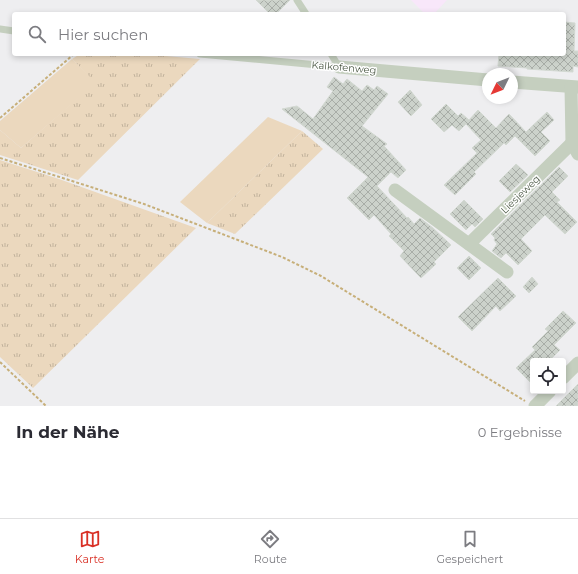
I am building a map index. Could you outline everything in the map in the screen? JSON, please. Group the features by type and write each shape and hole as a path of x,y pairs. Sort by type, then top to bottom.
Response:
{"street":[{"name":"Kalkofenweg","path":"339,67 482,79"},
{"path":"518,82 574,87 575,149"},
{"name":"Liesjeweg","path":"469,244 575,149"},
{"path":"395,190 507,272"},
{"path":"566,375 578,363"},
{"path":"531,404 546,394"}],"lane":[{"path":"297,0 305,12"},
{"path":"0,29 12,31"},
{"name":"Kalkofenweg","path":"221,56 339,67"},
{"path":"332,56 339,67"}],"path":[{"path":"0,118 72,56"},
{"path":"0,158 144,204 282,257 321,276 531,404"},
{"path":"0,362 46,406"}],"shaded area":[{"path":"411,0 447,0 436,12 423,12"}],"green space":[{"path":"77,56 166,56 200,59 78,180 0,155 0,130 21,148 95,83 72,59"},
{"path":"72,59 96,83 21,148 0,130 0,121"},
{"path":"268,117 302,131 207,223 180,202"},
{"path":"302,131 323,149 235,234 207,223"},
{"path":"0,160 59,179 196,228 33,388 0,357"}],"building":[{"path":"256,0 290,0 278,12 268,12"},
{"path":"566,22 575,23 574,51 578,51 578,67 573,66 573,72 498,66 499,56 566,56"},
{"path":"334,77 343,84 347,79 362,91 367,85 374,90 377,86 388,94 362,126 387,144 384,146 406,170 398,178 391,172 377,186 414,224 420,218 451,245 434,262 436,264 421,278 400,256 404,251 389,236 391,234 374,215 369,220 347,198 368,177 282,109 297,106 313,119 333,91 327,87"},
{"path":"410,90 422,105 411,116 398,102"},
{"path":"446,104 458,116 461,113 469,120 478,110 496,128 509,114 526,132 547,112 554,120 541,132 550,141 535,156 515,136 506,145 504,143 474,172 476,174 455,195 444,185 477,153 472,148 481,140 466,124 459,131 452,125 444,132 431,119"},
{"path":"516,164 528,175 510,192 499,181"},
{"path":"559,167 568,176 552,192 560,200 557,202 577,222 565,234 545,215 521,239 532,251 518,265 506,253 501,258 492,251 497,244 494,240 495,238 491,234"},
{"path":"464,200 483,219 475,227 472,224 466,230 450,214"},
{"path":"469,256 481,268 469,280 457,268"},
{"path":"532,277 538,284 529,293 523,287"},
{"path":"498,278 516,296 500,311 496,306 472,331 458,317"},
{"path":"563,311 576,323 554,345 560,350 552,358 530,358 530,382 516,368 535,350 532,347 548,331 545,329"},
{"path":"578,384 578,406 556,406"}]}
